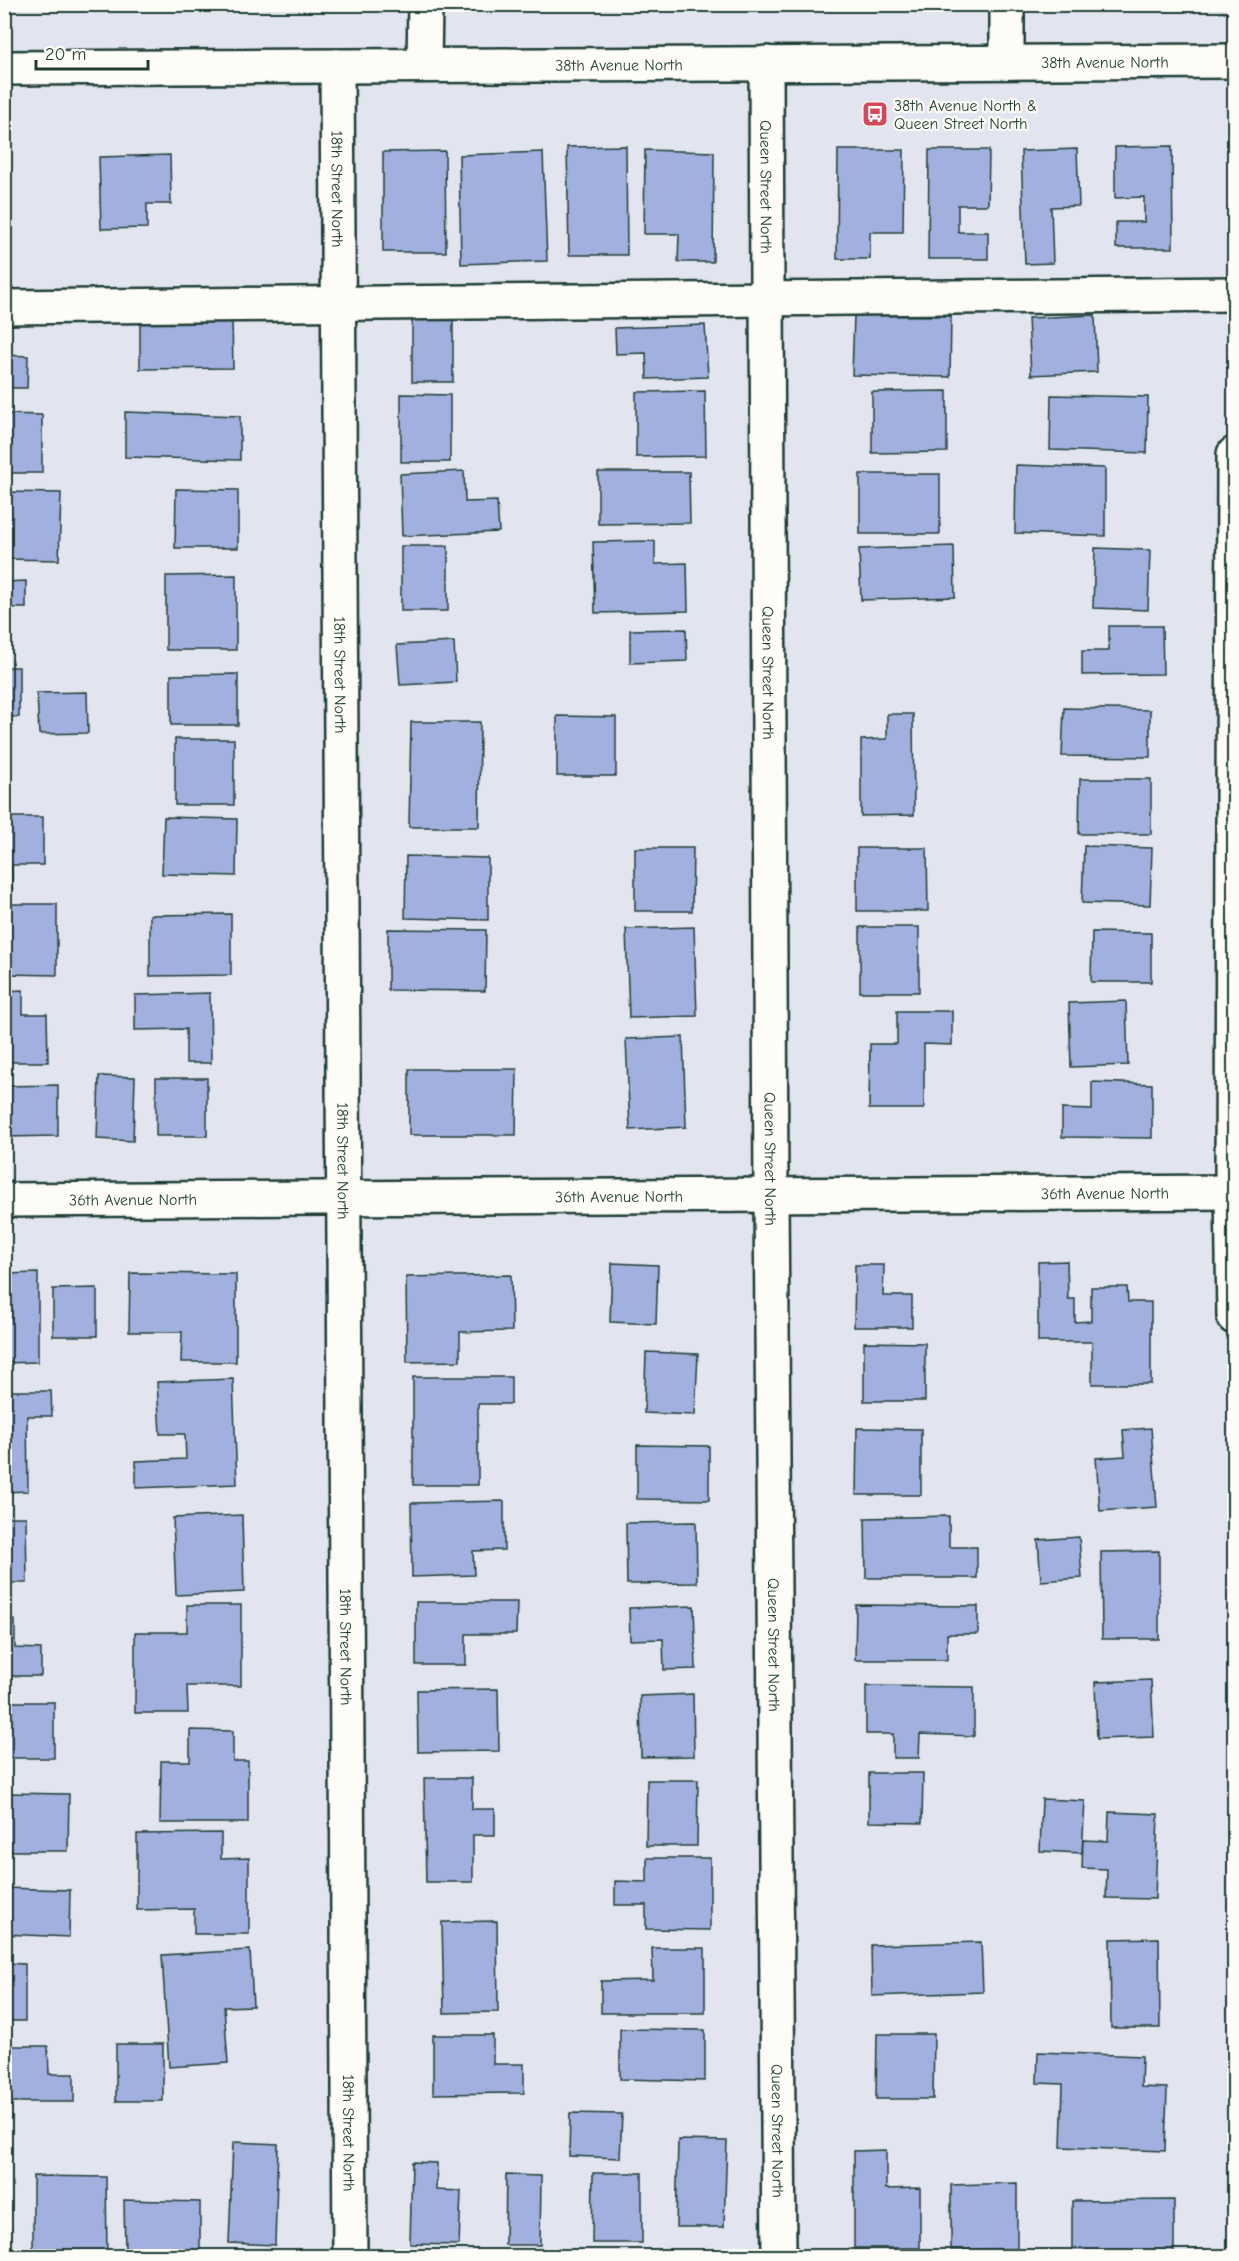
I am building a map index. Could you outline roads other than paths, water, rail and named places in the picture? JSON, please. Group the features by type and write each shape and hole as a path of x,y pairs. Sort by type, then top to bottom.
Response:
{"street":[{"path":"424,4 424,65"},
{"path":"1007,4 1007,62"},
{"name":"38th Avenue North","path":"4,68 1234,61"},
{"name":"Queen Street North","path":"766,63 779,2256"},
{"name":"18th Street North","path":"337,66 350,2256"},
{"path":"4,307 1234,294"},
{"path":"1234,454 1234,1317"},
{"name":"36th Avenue North","path":"4,1200 1233,1192"}],"place":[{"name":"38th Avenue North & Queen Street North","path":"875,114"}]}
